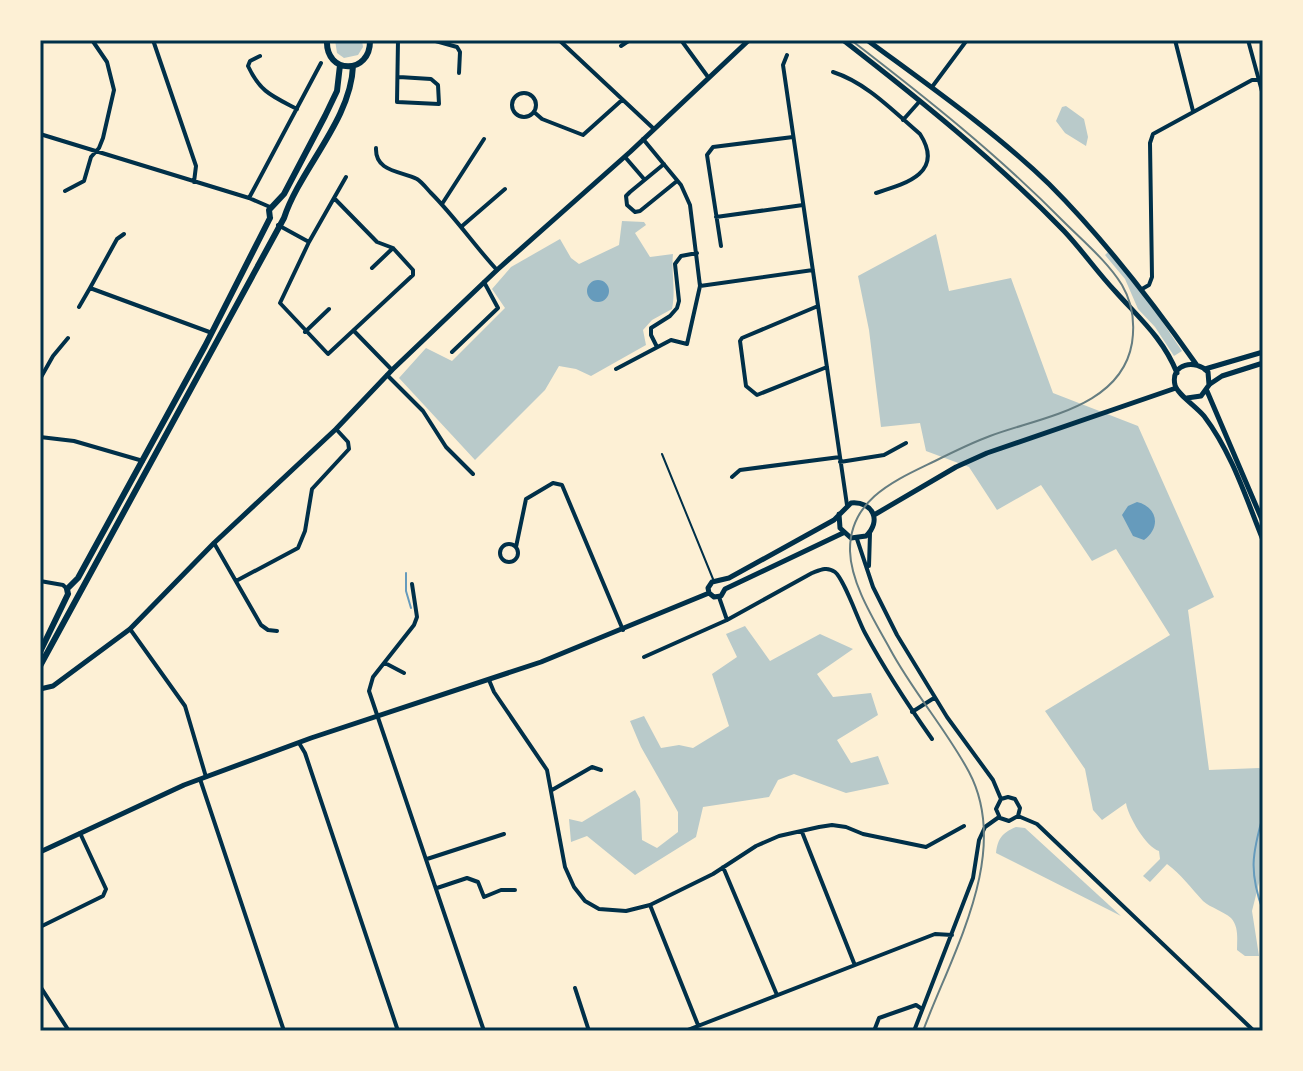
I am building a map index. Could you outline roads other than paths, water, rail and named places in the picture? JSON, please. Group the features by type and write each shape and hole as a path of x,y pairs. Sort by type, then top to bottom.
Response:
{"main road":[{"path":"327,40 328,53 340,65 353,66 368,55 370,40"},
{"path":"40,666 73,591 216,335 270,218 268,213 284,194 337,91 340,65"},
{"path":"40,652 143,461 306,178 346,98 353,66"},
{"path":"273,205 286,209"},
{"path":"270,218 280,223"}],"street":[{"path":"65,191 84,181 91,157 103,138 114,90 107,62 92,40"},
{"path":"153,40 196,166 194,182"},
{"path":"398,40 397,102 439,104 438,85 431,79 399,77"},
{"path":"432,40 457,47 460,52 459,73"},
{"path":"559,40 654,129"},
{"path":"621,46 630,40"},
{"path":"681,40 708,77"},
{"path":"40,689 48,689 130,629 214,543 336,429 484,282 625,157 749,40"},
{"path":"843,40 1012,181 1064,232 1159,338 1177,373 1176,388"},
{"path":"867,40 1049,185 1109,248 1196,364 1205,369 1210,384"},
{"path":"930,89 967,40"},
{"path":"1175,40 1193,111"},
{"path":"1248,40 1263,95"},
{"path":"787,55 783,65 847,505"},
{"path":"260,56 250,61 248,66 255,82 267,94 297,109"},
{"path":"249,198 321,63"},
{"path":"833,72 868,90 920,134 925,142 925,167 919,176 910,183 876,193"},
{"path":"1142,289 1149,285 1152,277 1150,143 1157,131 1252,80 1259,80"},
{"path":"521,92 533,96 536,103 534,112 524,117 516,114 512,108 515,95 521,92"},
{"path":"534,112 542,119 583,135 622,100"},
{"path":"903,120 919,102"},
{"path":"40,134 273,205"},
{"path":"721,246 707,155 713,147 793,137"},
{"path":"442,204 484,139"},
{"path":"616,369 671,340 687,344 700,286 687,194 643,139"},
{"path":"376,148 376,155 383,166 418,180 497,270"},
{"path":"625,157 645,180"},
{"path":"664,164 626,196 627,205 635,212 643,209 677,181"},
{"path":"334,198 377,242 393,248 411,267 413,275 328,354 280,303 309,242 334,198 346,177"},
{"path":"461,227 505,189"},
{"path":"716,217 803,205"},
{"path":"280,223 309,242"},
{"path":"79,307 117,239 124,234"},
{"path":"372,268 393,248"},
{"path":"657,347 651,328 673,313 679,301 675,264 681,256 697,253"},
{"path":"700,286 813,270"},
{"path":"452,352 498,308 484,282"},
{"path":"90,288 216,335"},
{"path":"818,306 742,338 746,386 757,395 827,367"},
{"path":"305,332 329,309"},
{"path":"354,331 392,370"},
{"path":"40,379 68,338"},
{"path":"1205,369 1263,352"},
{"path":"1187,398 1197,398 1222,376 1263,363"},
{"path":"1177,373 1186,365 1196,364"},
{"path":"387,375 423,411 444,445 473,474"},
{"path":"1176,388 1203,415 1225,449 1263,540"},
{"path":"874,515 956,467 987,453 1176,388"},
{"path":"1207,391 1263,522"},
{"path":"236,581 298,548 305,531 312,489 349,449 348,442 336,429"},
{"path":"40,437 74,441 143,461"},
{"path":"732,477 740,470 884,455 906,443"},
{"path":"516,547 510,544 502,547 501,557 507,562 515,560 526,499 553,483 562,485 623,630"},
{"path":"709,593 709,586 829,522 853,502 863,503 874,515 870,533 869,572"},
{"path":"839,514 838,523 843,533 857,539 873,587 897,635 934,697 993,780 1001,799"},
{"path":"719,597 725,589 843,533"},
{"path":"857,539 870,533"},
{"path":"214,543 261,625 277,631"},
{"path":"644,657 727,620 812,573 830,569 837,573 865,633 912,712 932,739"},
{"path":"40,581 63,585 73,591"},
{"path":"717,581 725,589"},
{"path":"412,584 417,617 370,682 369,691 380,716 484,1031"},
{"path":"40,852 203,778 489,680 623,630 709,593 719,597 727,620"},
{"path":"130,629 185,706 203,778 284,1031"},
{"path":"385,663 404,673"},
{"path":"489,680 547,770 565,867 578,894 591,905 608,911 626,911 650,905 697,883 747,850 802,832 832,825 926,847 964,826"},
{"path":"912,712 934,697"},
{"path":"299,743 305,753 398,1031"},
{"path":"552,790 592,767 601,770"},
{"path":"1001,799 1015,799 1020,808 1018,816 1007,822 999,817 996,809 1001,799"},
{"path":"1018,816 1037,824 1254,1031"},
{"path":"914,1031 973,878 979,840 985,827 999,817"},
{"path":"802,832 854,965"},
{"path":"40,927 103,896 106,889 80,833"},
{"path":"427,859 504,834"},
{"path":"723,867 777,995"},
{"path":"437,888 467,878 478,882 484,897 501,890 515,890"},
{"path":"650,905 699,1026"},
{"path":"685,1031 940,932 952,935"},
{"path":"40,986 69,1031"},
{"path":"575,988 589,1031"},
{"path":"874,1031 879,1018 916,1005 922,1009"},
{"path":"134,1031 160,1031"}],"lane":[{"path":"662,454 717,581"}],"water":[{"path":"598,280 606,283 609,291 606,299 598,302 590,299 587,291 590,283"},
{"path":"1137,502 1149,508 1155,518 1153,530 1144,540 1133,536 1122,515 1128,506"}],"waterway":[{"path":"406,573 406,591 411,608"},
{"path":"1263,816 1254,863 1263,911"}],"tram line":[{"path":"851,40 986,149 1038,196 1109,268 1122,285 1133,320 1132,343 1125,365 1112,382 1095,396 1076,407 976,442 905,476 866,505 852,533 851,563 864,602 899,665 960,756 981,803 984,836 973,903 923,1031"}]}
